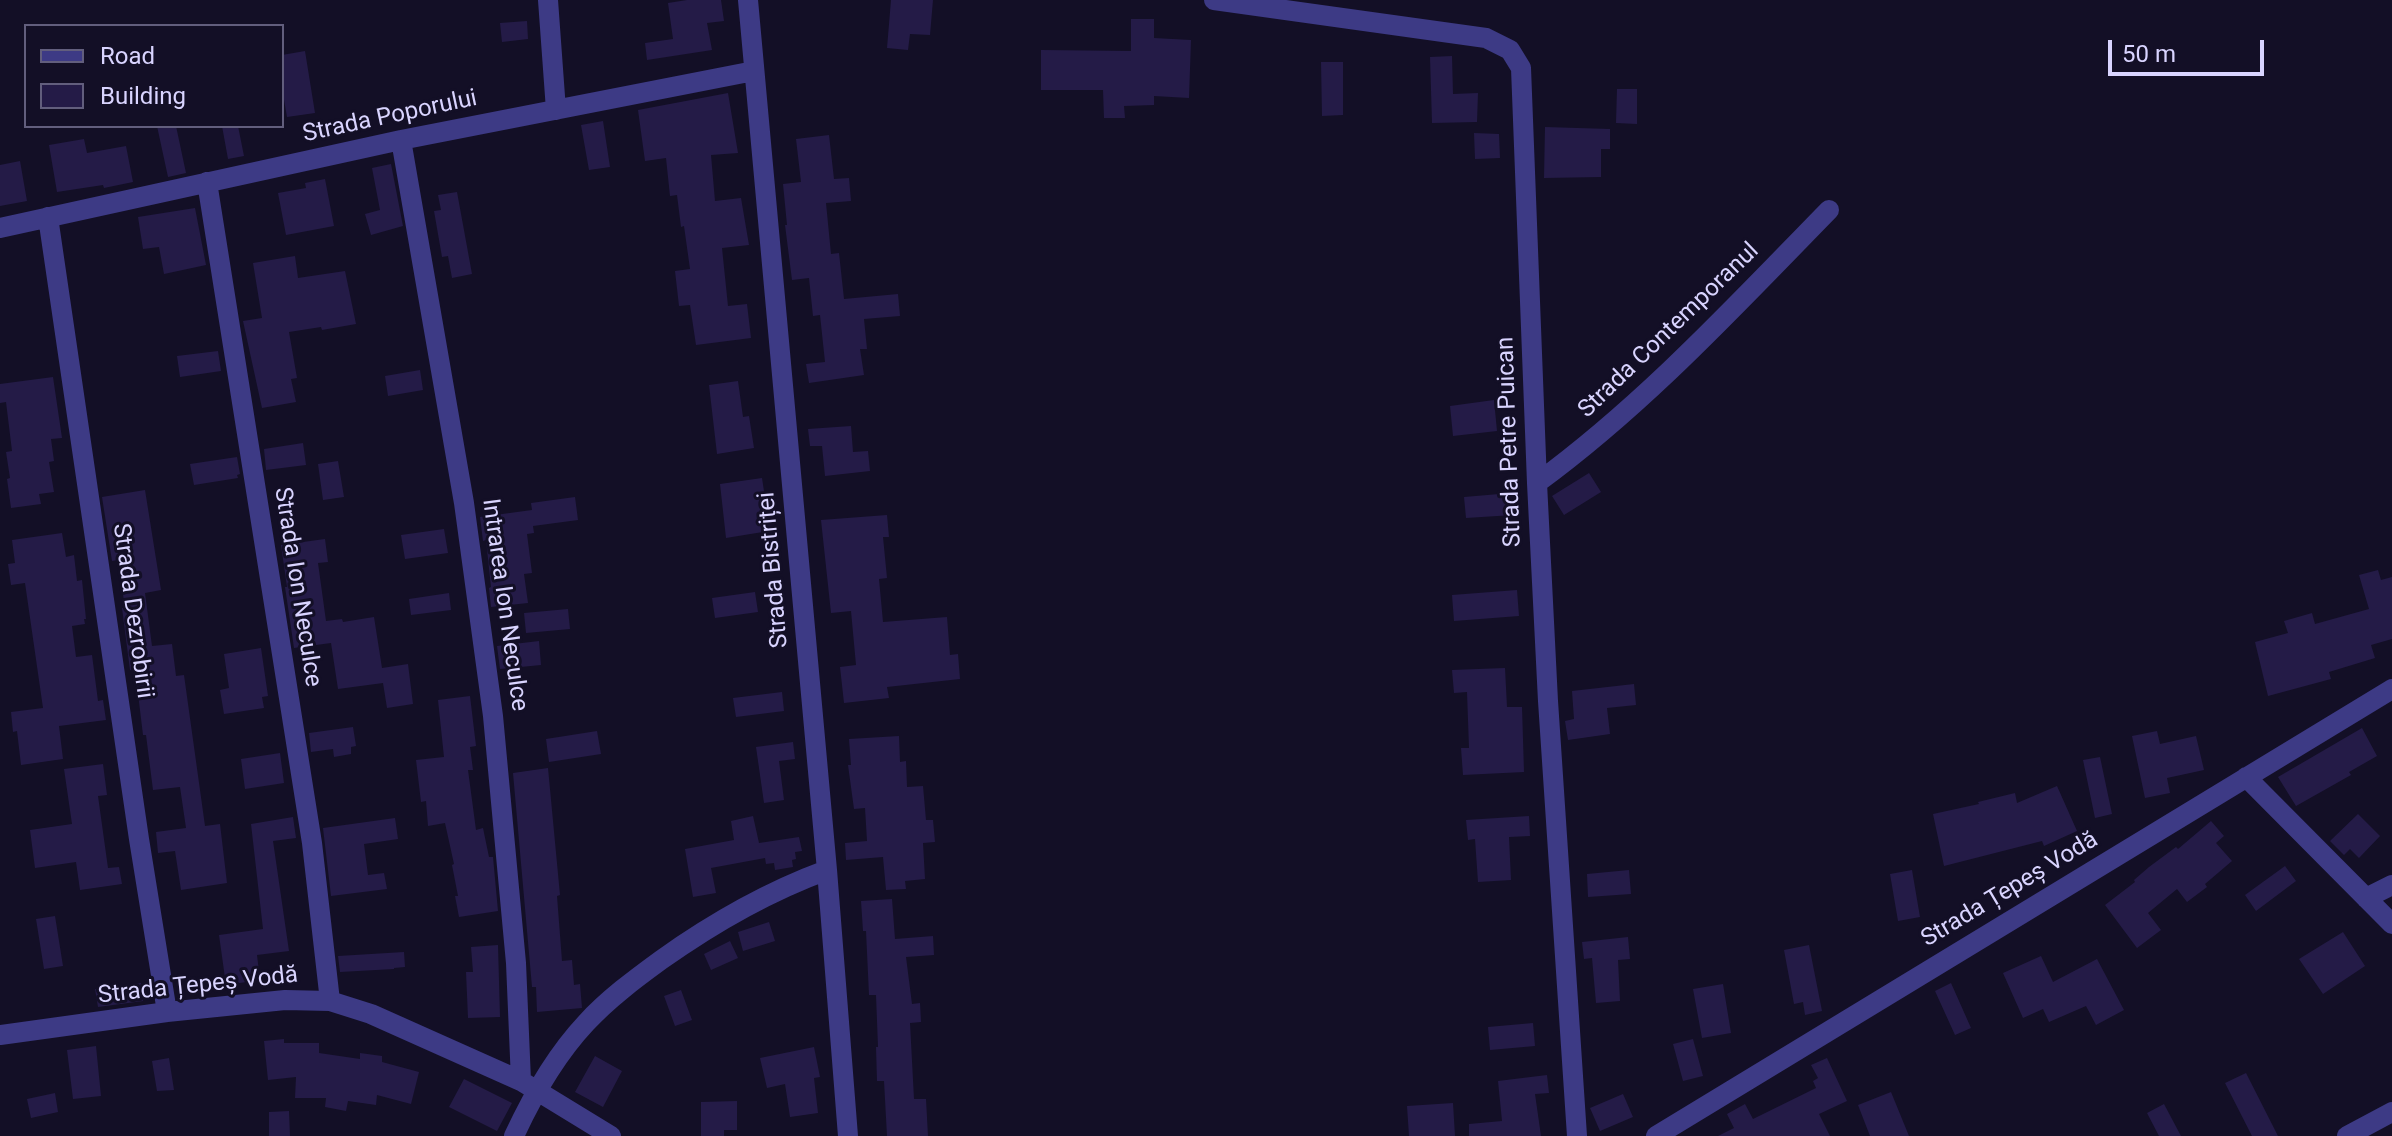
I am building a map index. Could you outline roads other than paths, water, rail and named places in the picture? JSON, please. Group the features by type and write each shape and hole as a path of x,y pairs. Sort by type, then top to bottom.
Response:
{"street":[{"path":"548,0 556,110"},
{"name":"Strada Bistriței","path":"748,0 827,870 848,1136"},
{"name":"Strada Petre Puican","path":"1214,0 1486,38 1510,50 1521,68 1548,701 1577,1136"},
{"name":"Strada Poporului","path":"0,228 401,140 754,71"},
{"name":"Intrarea Ion Neculce","path":"401,140 464,503 493,716 528,1086"},
{"name":"Strada Ion Neculce","path":"207,182 312,843 330,1001"},
{"name":"Strada Contemporanul","path":"1537,483 1579,452 1661,380 1829,210"},
{"name":"Strada Dezrobirii","path":"48,217 167,1012"},
{"name":"Strada Țepeș Vodă","path":"1656,1136 2392,689"},
{"path":"2246,777 2392,924"},
{"path":"514,1136 528,1086 587,1022 632,981 719,921 763,897 827,870"},
{"path":"2366,898 2392,885"},
{"name":"Strada Țepeș Vodă","path":"0,1035 167,1012 285,1000 330,1001 371,1014 528,1086 611,1136"},
{"path":"2347,1136 2392,1112"}]}
